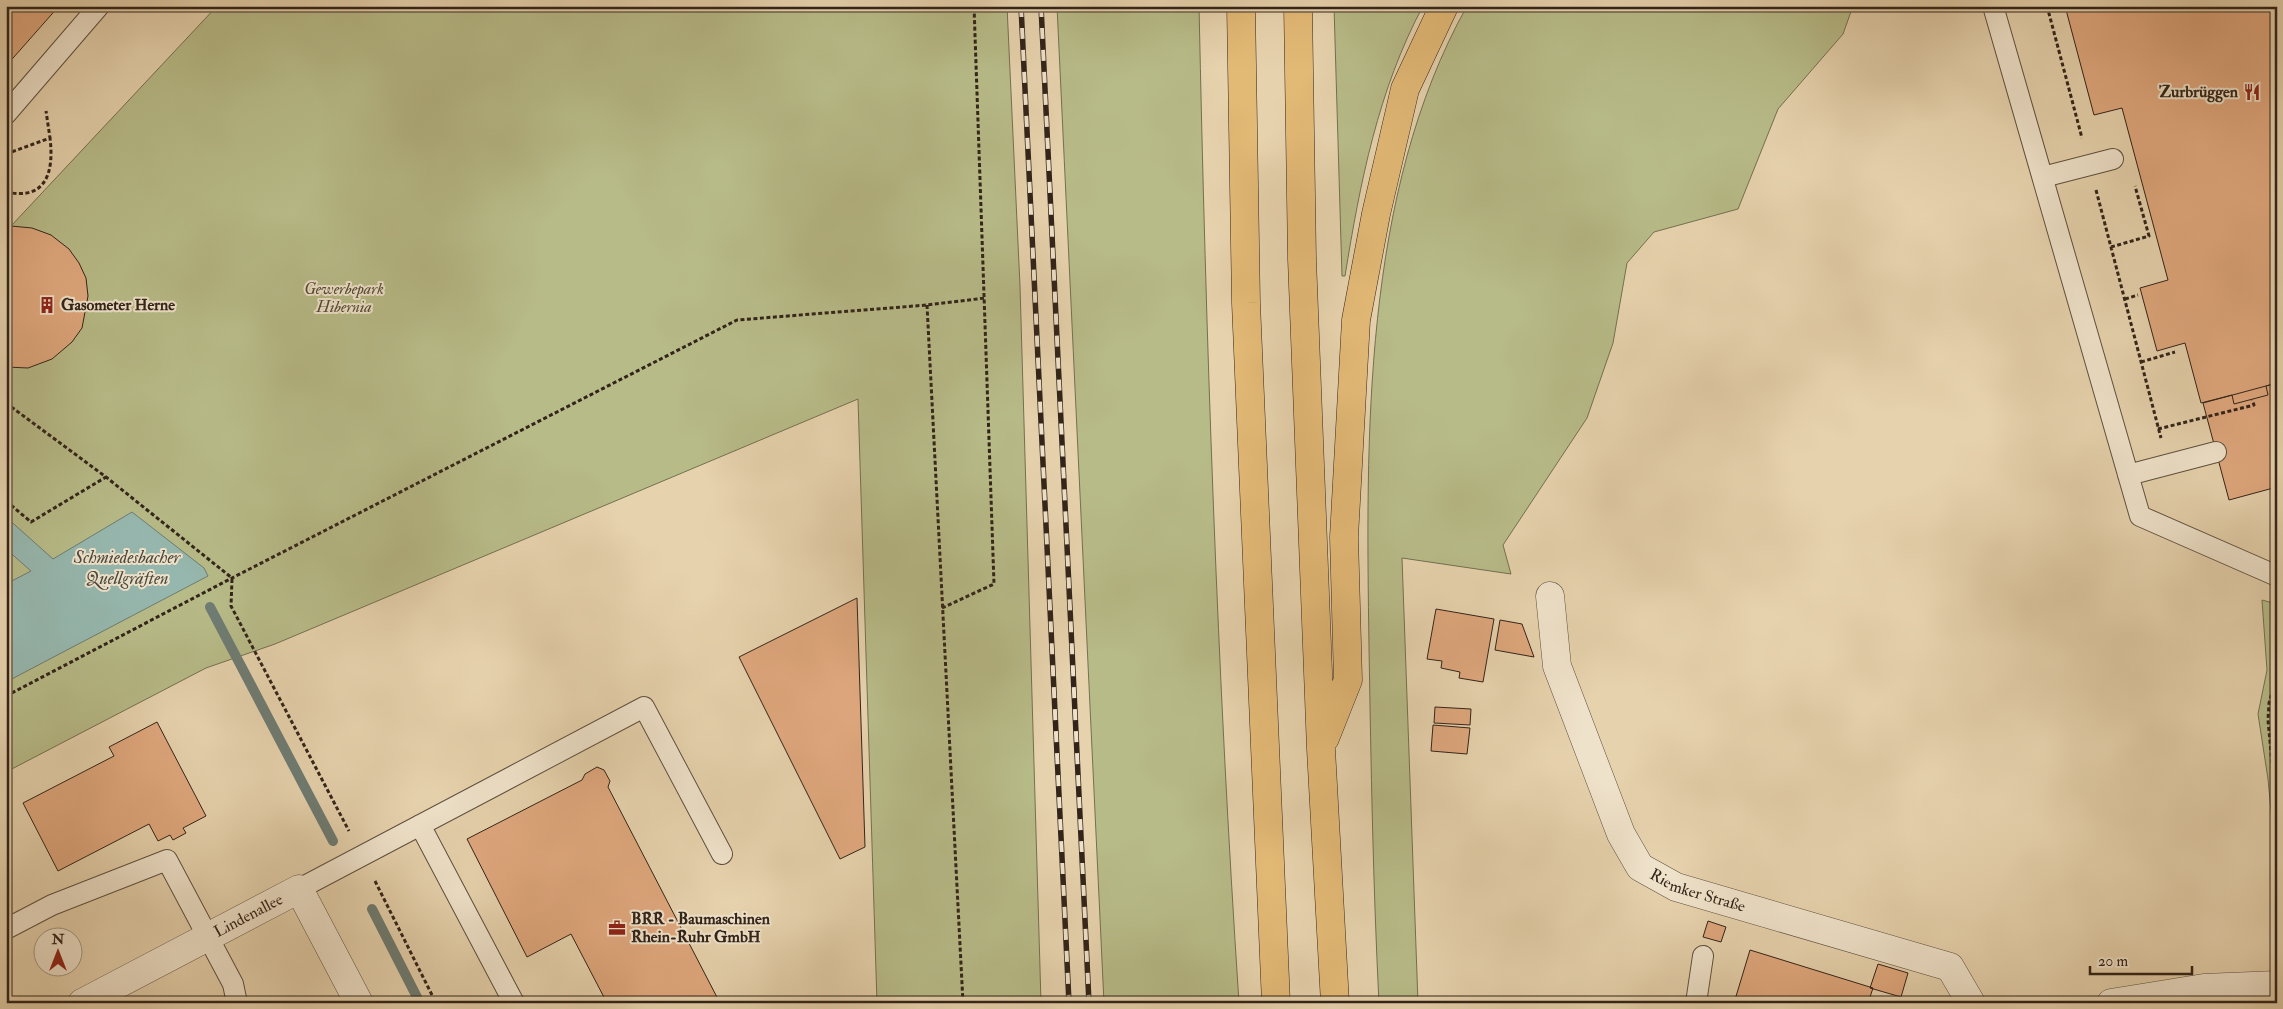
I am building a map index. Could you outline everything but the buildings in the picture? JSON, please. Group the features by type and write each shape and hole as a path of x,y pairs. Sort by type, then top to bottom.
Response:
{"highway":[{"path":"1241,6 1246,303 1276,1003"},
{"path":"1298,6 1302,259 1321,749 1335,1003"},
{"path":"1321,749 1348,680 1344,537 1356,320 1376,214 1405,89 1444,6"}],"street":[{"name":"Riemker Straße","path":"1550,596 1557,666 1621,834 1640,866 1676,888 1950,967 1968,997"},
{"name":"Lindenallee","path":"82,1003 299,889 359,1003"},
{"path":"2111,1003 2204,988 2277,985"}],"lane":[{"path":"6,114 100,6"},
{"path":"1993,6 2140,516 2277,576"},
{"path":"2043,177 2113,159"},
{"path":"2128,476 2216,452"},
{"path":"299,889 644,707 722,854"},
{"path":"420,825 514,1003"},
{"path":"6,929 52,905 167,860 233,984 238,1003"},
{"path":"1696,1003 1703,956"}],"path":[{"path":"942,608 994,584 974,6"},
{"path":"2047,6 2167,465"},
{"path":"6,192 20,195 41,188 48,176 52,155 44,91 35,81"},
{"path":"6,154 50,138"},
{"path":"2111,246 2149,236 2135,186"},
{"path":"2125,299 2138,295"},
{"path":"6,696 232,578 738,320 927,305 985,298"},
{"path":"927,305 963,1003"},
{"path":"2140,362 2175,352"},
{"path":"2158,429 2254,405 2252,400"},
{"path":"6,403 106,477 232,578"},
{"path":"6,501 31,522 106,477"},
{"path":"232,578 231,606 362,856 436,1003"},
{"path":"2277,676 2269,703 2268,720 2277,818"}],"green space":[{"name":"Gewerbepark Hibernia","path":"217,6 1007,6 1020,286 1041,1003 877,1003 858,399 275,644 206,668 6,772 6,227 11,226"},
{"path":"1057,6 1199,6 1213,505 1224,754 1239,1003 1104,1003"},
{"path":"1334,6 1423,6 1407,38 1382,104 1364,172 1345,276 1342,276"},
{"path":"1467,6 1853,6 1843,34 1778,109 1738,209 1654,232 1627,263 1613,343 1587,418 1503,545 1511,574 1402,558 1418,1003 1379,1003 1372,825 1368,567 1371,402 1378,319 1389,236 1407,156 1433,79"},
{"path":"2262,600 2277,604 2277,875 2268,779 2258,714 2267,670"}],"water":[{"name":"Schmiedesbacher Quellgräften","path":"132,512 204,568 208,576 6,682 6,584 31,571 6,549 6,517 53,559"}],"waterway":[{"path":"210,607 333,841"},
{"path":"372,909 420,1003"}],"railway":[{"path":"1021,6 1069,1003"},
{"path":"1041,6 1089,1003"}],"place":[{"name":"Zurbrüggen","path":"2252,92"},
{"name":"Gasometer Herne","path":"47,305"},
{"name":"BRR - Baumaschinen Rhein-Ruhr GmbH","path":"617,928"}]}
